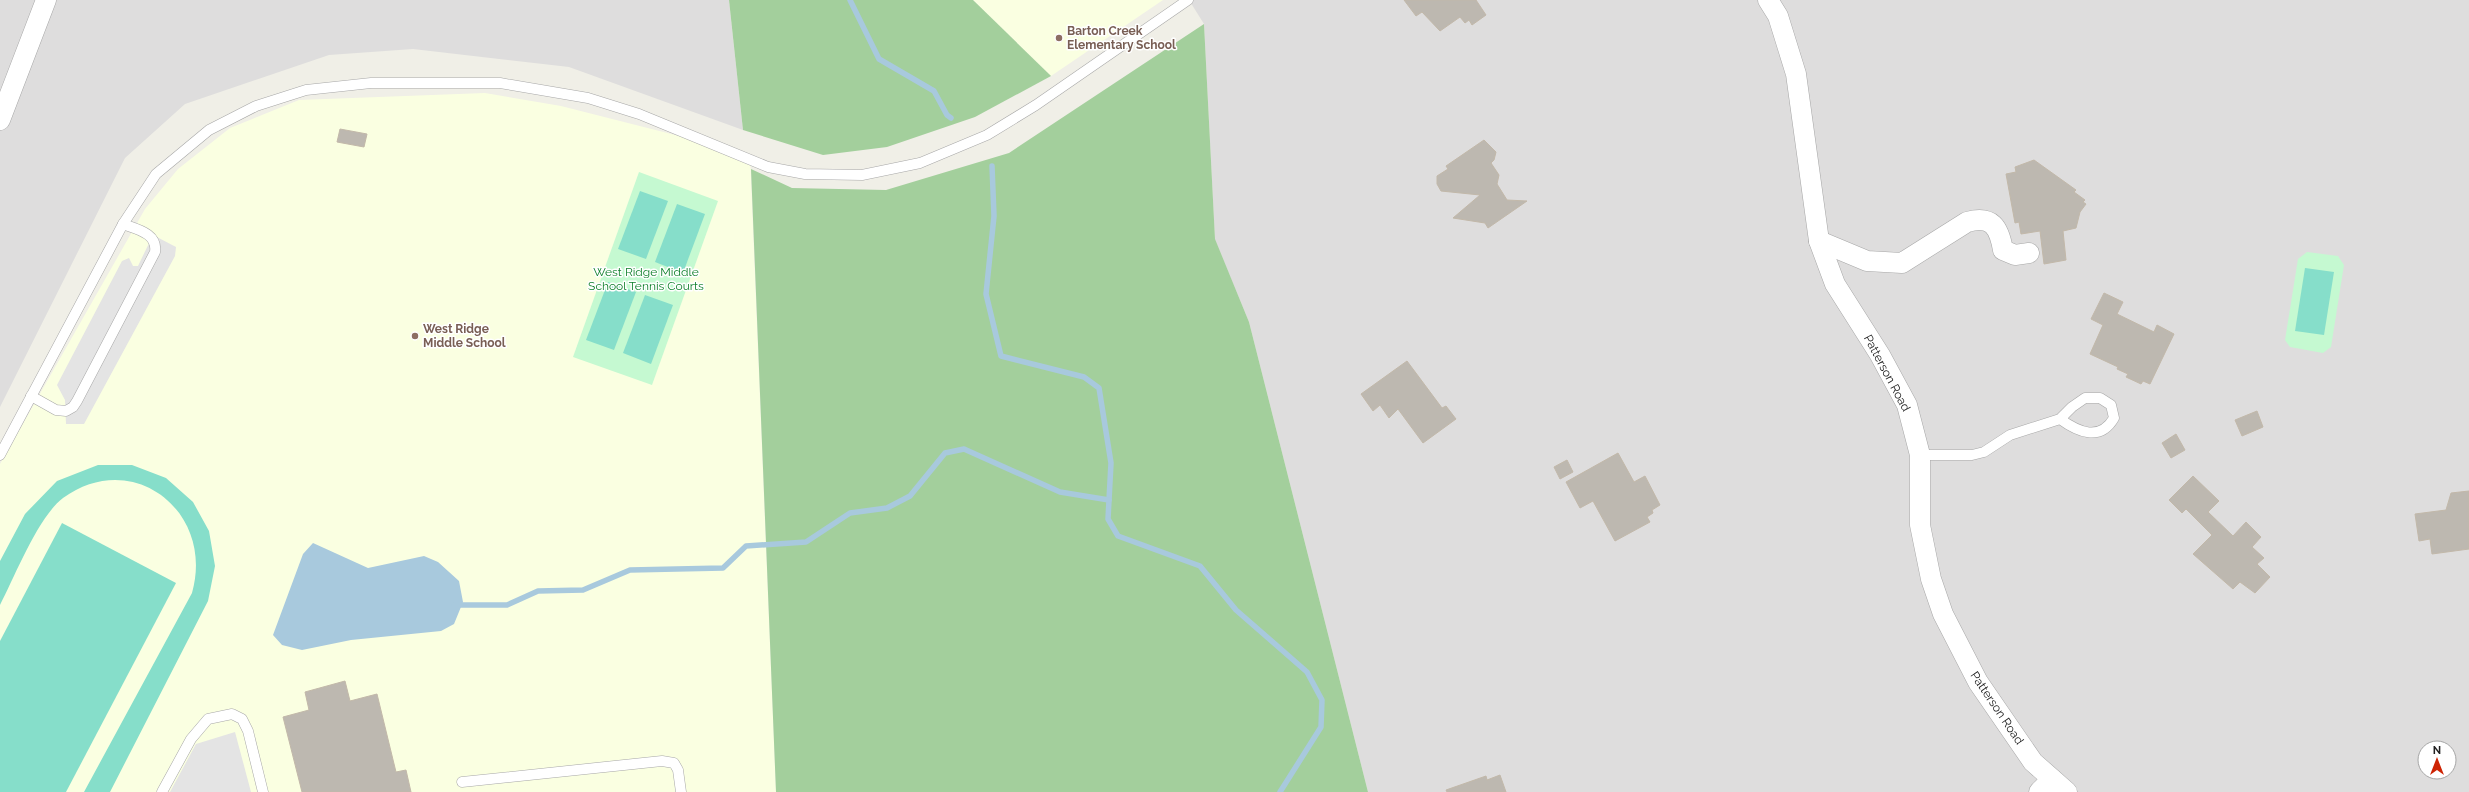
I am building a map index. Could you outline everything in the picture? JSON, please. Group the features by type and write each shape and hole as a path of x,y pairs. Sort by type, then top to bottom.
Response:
{"street":[{"path":"0,120 46,0"},
{"name":"Patterson Road","path":"1768,0 1778,16 1796,74 1818,241 1835,284 1880,355 1907,405 1920,454 1920,525 1930,579 1943,614 1978,682 2033,762 2045,785 2067,792"},
{"path":"1818,241 1867,261 1902,263 1967,222 1979,219 1989,220 2000,233 2003,250 2014,255 2029,253"}],"lane":[{"path":"0,455 123,224 156,174 209,130 256,106 306,90 371,84 500,83 588,98 639,114 768,167 805,174 862,175 920,163 987,135 1036,106 1188,0"},
{"path":"31,396 56,410 66,411 73,407 77,400 155,252 156,245 153,238 123,224"},
{"path":"1920,454 1972,454 1984,452 2010,435 2060,419 2072,407 2085,398 2100,398 2111,405 2114,418 2109,426 2097,432 2076,430 2060,419"},
{"path":"162,792 191,739 208,719 232,714 242,719 248,731 263,792"},
{"path":"462,782 662,761 674,763 678,770 681,792"}],"shaded area":[{"path":"0,0 729,0 743,130 569,67 413,49 329,55 185,104 125,158 0,407"},
{"name":"Barton Creek Elementary School","path":"973,0 1163,0 1051,76"},
{"path":"1189,0 2469,0 2469,792 1368,792 1249,322 1215,240 1204,24"},
{"name":"West Ridge Middle School","path":"485,93 561,106 750,154 776,792 0,792 0,464 145,209 178,169 230,128 299,100"},
{"path":"153,235 176,247 175,256 84,424 66,424 65,400 57,385 122,261 129,258 133,266 138,266"},
{"path":"235,732 251,792 170,792 196,744"}],"green space":[{"path":"729,0 973,0 1051,76 975,117 887,147 823,155 743,130"},
{"path":"1204,24 1215,239 1249,322 1368,792 776,792 751,169 792,188 886,190 1009,153"},
{"name":"West Ridge Middle School Tennis Courts","path":"639,172 718,201 652,385 573,357"},
{"path":"640,191 668,201 646,259 618,249"},
{"path":"677,204 705,214 683,273 655,262"},
{"path":"2307,252 2338,256 2344,265 2331,347 2323,353 2290,347 2285,340 2298,259"},
{"path":"2305,268 2334,272 2324,335 2295,331"},
{"path":"608,282 636,292 614,350 586,340"},
{"path":"645,295 673,305 651,364 623,353"},
{"path":"98,465 132,465 166,478 193,502 209,531 215,566 208,601 110,792 84,792 192,593 196,564 191,537 180,514 162,496 141,484 116,480 90,484 63,498 45,519 28,548 0,605 0,561 25,514 57,481"},
{"path":"62,523 176,583 66,792 0,792 0,641"}],"water":[{"path":"313,543 368,568 424,556 438,562 459,581 463,602 454,624 441,631 351,640 302,650 282,645 273,635 303,554"}],"building":[{"path":"1404,0 1476,0 1486,15 1472,25 1469,20 1465,23 1460,17 1440,31 1422,12 1416,16"},
{"path":"340,129 367,134 364,147 337,142"},
{"path":"1484,140 1496,152 1494,160 1491,163 1499,175 1497,184 1507,200 1527,201 1488,228 1485,223 1453,218 1480,195 1441,191 1437,184 1437,176 1448,169 1446,166"},
{"path":"2034,160 2076,190 2074,192 2085,200 2083,202 2086,204 2080,212 2076,228 2063,231 2066,260 2044,264 2040,231 2021,234 2019,222 2015,223 2006,174 2016,172 2015,167"},
{"path":"2104,293 2123,302 2117,314 2154,332 2157,325 2174,334 2150,384 2143,381 2141,384 2126,377 2128,374 2117,369 2118,367 2090,354 2103,325 2091,319"},
{"path":"1407,361 1442,408 1446,406 1456,419 1423,443 1398,409 1389,418 1380,405 1373,411 1361,394"},
{"path":"2257,411 2263,427 2242,436 2235,420"},
{"path":"2176,434 2185,450 2171,458 2162,443"},
{"path":"1618,453 1634,482 1645,476 1660,505 1652,510 1653,513 1647,517 1650,522 1615,541 1593,501 1580,508 1566,482"},
{"path":"1567,460 1573,472 1560,479 1554,467"},
{"path":"2193,476 2219,501 2208,512 2233,536 2246,522 2261,537 2252,547 2264,558 2257,564 2270,577 2255,593 2240,582 2233,589 2193,554 2212,535 2186,509 2182,513 2169,500"},
{"path":"2469,491 2469,549 2432,554 2430,539 2419,541 2415,514 2446,510 2451,493"},
{"path":"345,681 350,701 377,694 396,772 406,770 411,792 302,792 283,717 309,710 305,692"},
{"path":"1500,775 1506,792 1447,792 1446,790 1486,776 1487,780"}],"waterway":[{"path":"850,0 879,59 934,91 947,115 951,118"},
{"path":"992,166 994,216 986,294 1001,356 1084,377 1099,388 1111,463 1108,519 1118,536 1200,566 1236,610 1307,672 1322,700 1321,727 1280,792"},
{"path":"454,605 507,605 538,591 583,590 630,570 723,568 746,546 806,542 850,513 887,508 910,496 945,453 964,449 1060,492 1109,500"}],"place":[{"name":"Barton Creek Elementary School","path":"1059,38"},
{"name":"West Ridge Middle School","path":"415,336"}]}
